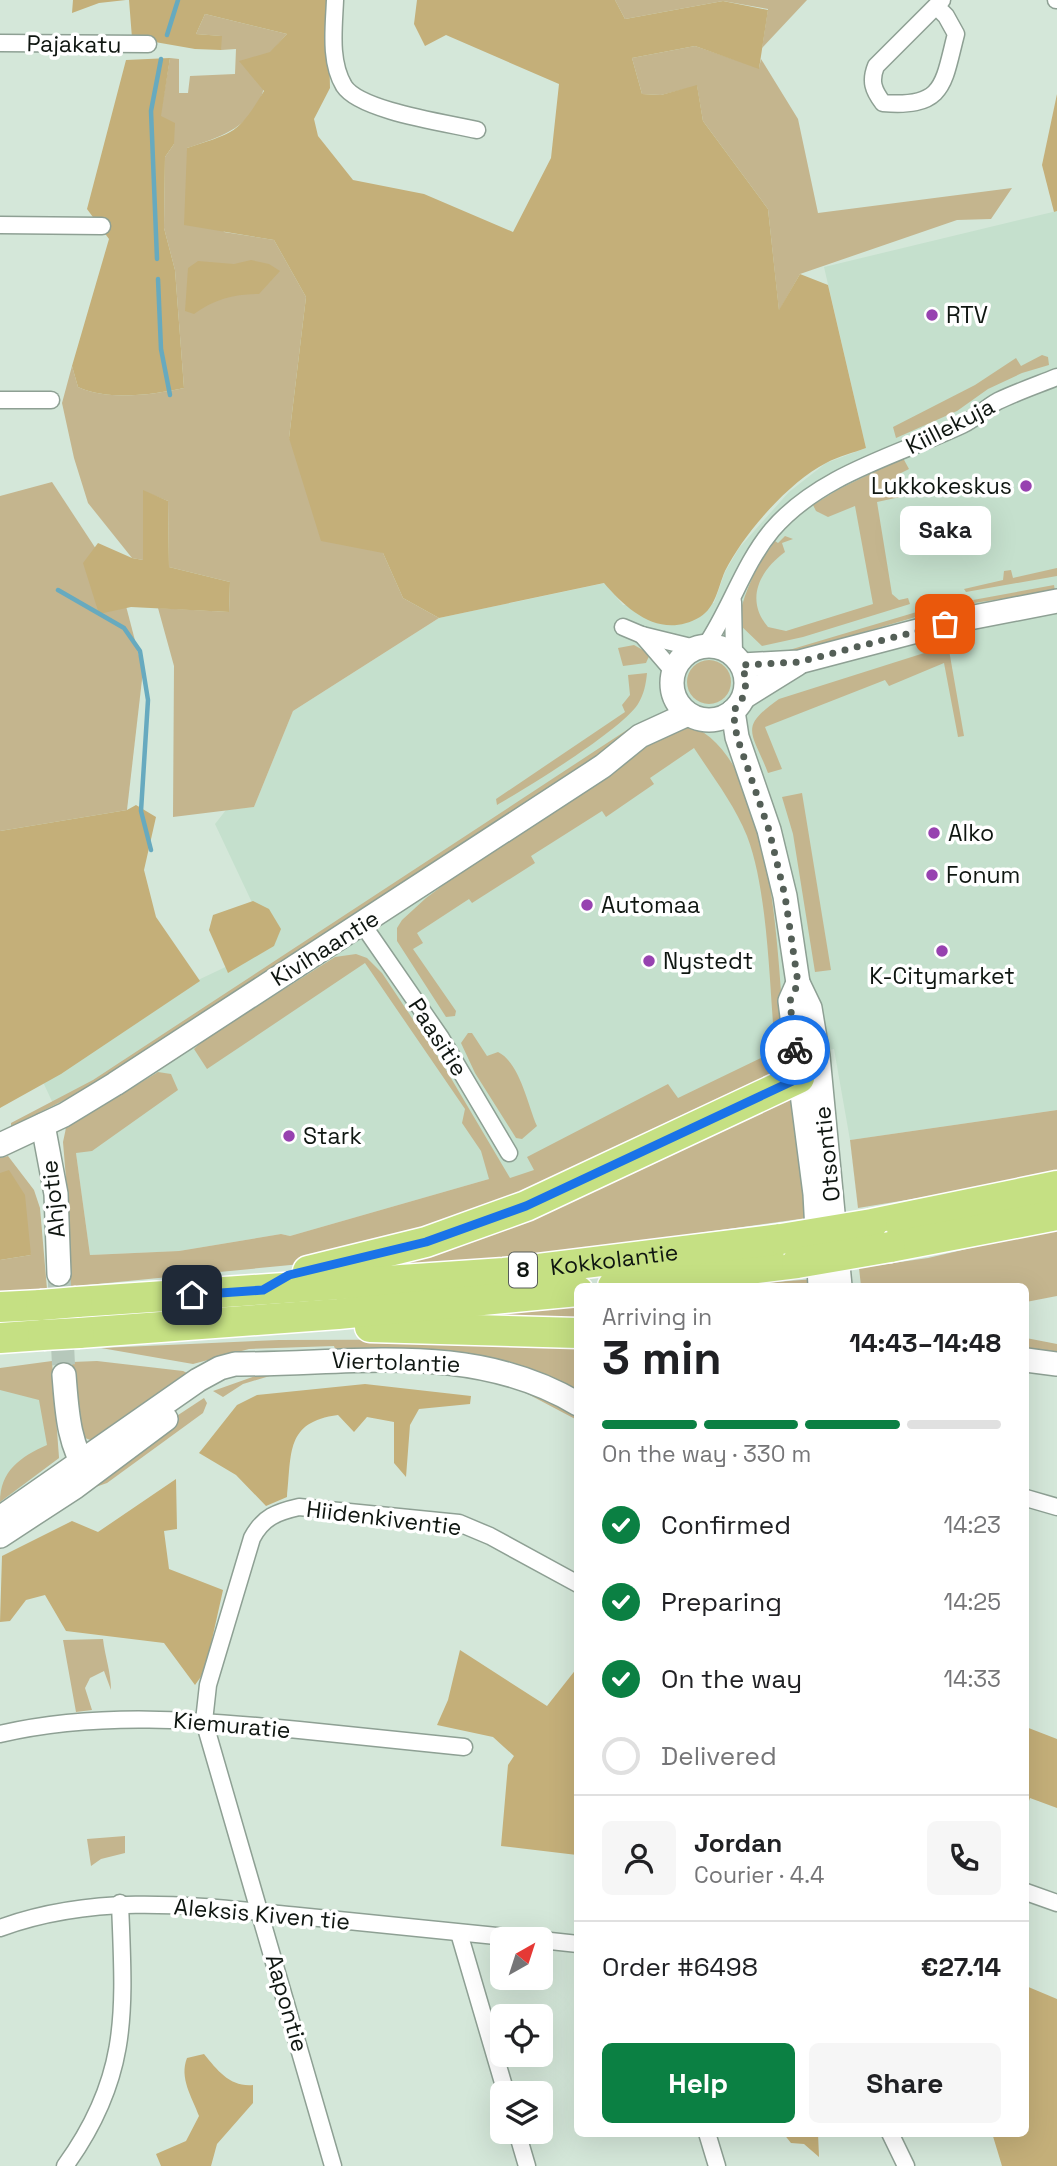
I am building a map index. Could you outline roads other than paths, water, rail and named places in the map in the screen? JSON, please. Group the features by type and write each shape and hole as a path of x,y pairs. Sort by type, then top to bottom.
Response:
{"highway":[{"path":"263,1290 289,1275 426,1242 526,1206 809,1077"},
{"name":"Kokkolantie","path":"881,1236 1057,1186"},
{"name":"Kokkolantie","path":"628,1283 881,1236 1057,1214"},
{"name":"Kokkolantie","path":"0,1307 789,1251"},
{"name":"Kokkolantie","path":"0,1338 338,1314 574,1290"},
{"path":"338,1314 360,1327 574,1333"}],"main road":[{"path":"738,660 799,662 959,620 1057,601"},
{"path":"738,704 746,676 738,660 721,647 700,647 685,653 673,679 674,698 695,717 724,717 738,704 799,662"},
{"name":"Kivihaantie","path":"640,736 673,679"},
{"name":"Otsontie","path":"738,704 737,737 772,843 798,983 790,1001 809,1077 840,1283"},
{"name":"Kivihaantie","path":"0,1145 43,1125 115,1084 223,1011 363,925 603,766 640,736 695,717"},
{"name":"Otsontie","path":"695,717 751,780"},
{"name":"Otsontie","path":"809,1077 820,1283"},
{"name":"Ahjotie","path":"43,1125 57,1194 59,1274"},
{"name":"Viertolantie","path":"85,1470 198,1380 220,1368 249,1364 411,1358 452,1361 491,1367 528,1379 574,1402"},
{"path":"1029,1360 1057,1364"},
{"path":"64,1374 68,1427 85,1470"},
{"path":"0,1518 85,1470"},
{"path":"0,1536 85,1470"}],"street":[{"path":"335,0 334,48 344,86 358,99 401,113 477,130"},
{"path":"939,3 956,34 941,88 930,98 901,104 883,103 875,93 871,78 876,66 939,3"},
{"name":"Pajakatu","path":"0,43 148,44"},
{"path":"0,225 102,226"},
{"name":"Kiillekuja","path":"700,647 733,596 739,579 772,530 795,509 835,481 965,424 997,402 1057,377"},
{"path":"0,400 51,400"},
{"name":"Kiillekuja","path":"733,596 738,660"},
{"path":"623,626 642,635 700,647"},
{"path":"642,635 673,679"},
{"name":"Paasitie","path":"363,925 440,1038 509,1153"},
{"path":"1029,1498 1057,1507"},
{"name":"Hiidenkiventie","path":"204,1721 208,1685 252,1538 258,1527 276,1512 299,1507 459,1523 490,1536 574,1582"},
{"name":"Kiemuratie","path":"0,1734 40,1725 115,1718 204,1721 464,1747"},
{"name":"Aapontie","path":"204,1721 262,1913 333,2166"},
{"path":"1029,1893 1057,1903"},
{"path":"65,2166 101,2106 119,2045 124,2006 120,1903"},
{"name":"Aleksis Kiven tie","path":"0,1928 32,1916 120,1903 262,1913 490,1936"},
{"path":"459,1933 502,2081"},
{"path":"553,1941 574,1944"},
{"path":"708,2137 717,2166"},
{"path":"892,2137 906,2166"},
{"path":"521,2144 527,2166"}],"waterway":[{"path":"167,35 178,0"},
{"path":"157,259 151,111 161,59"},
{"path":"158,279 161,349 170,395"},
{"path":"58,590 124,628 140,651 148,700 141,811 151,850"}],"tunnel":[{"path":"59,1274 64,1375"}],"place":[{"name":"RTV","path":"932,315"},
{"name":"Lukkokeskus","path":"1026,486"},
{"name":"Saka","path":"945,624"},
{"name":"Alko","path":"934,833"},
{"name":"Fonum","path":"932,875"},
{"name":"Automaa","path":"587,905"},
{"name":"K-Citymarket","path":"942,951"},
{"name":"Nystedt","path":"649,961"},
{"name":"Stark","path":"289,1136"}]}
